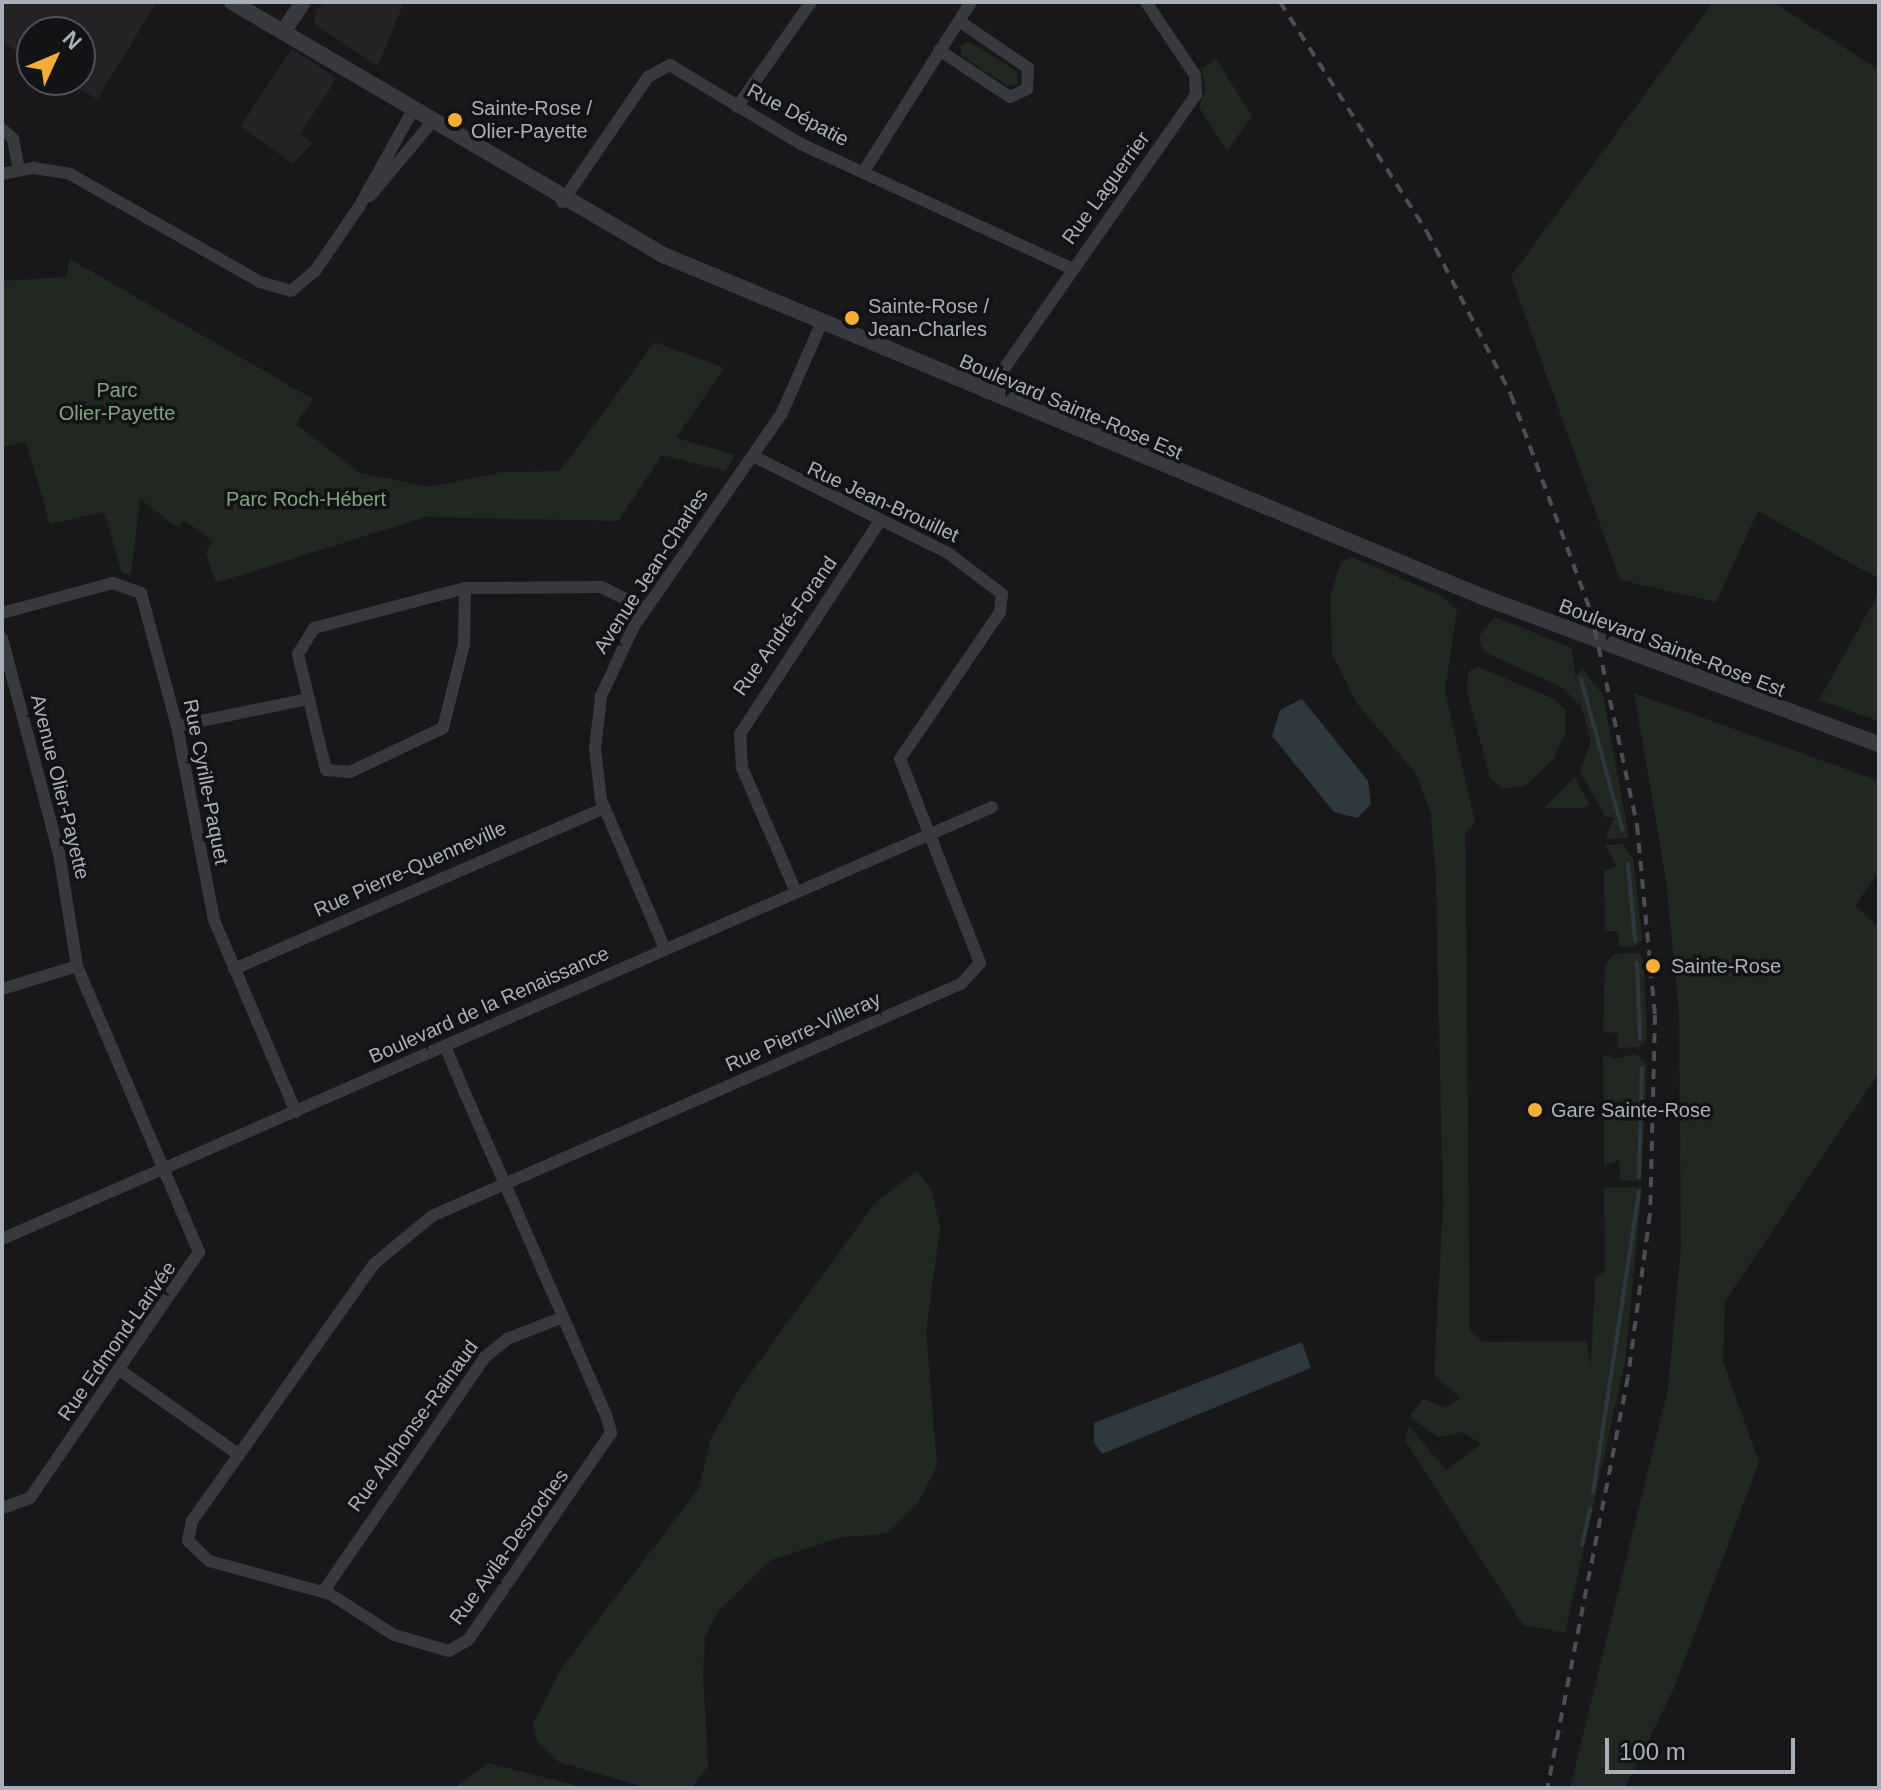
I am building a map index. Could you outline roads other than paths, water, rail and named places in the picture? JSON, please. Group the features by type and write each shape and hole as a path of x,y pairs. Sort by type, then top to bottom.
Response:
{"street":[{"name":"Boulevard Sainte-Rose Est","path":"232,2 285,29 562,202 650,249 987,393 1632,656 1879,744"},
{"path":"285,29 303,2"},
{"path":"737,107 811,2"},
{"path":"864,171 971,2"},
{"name":"Rue Laguerrier","path":"987,393 1196,95 1195,75 1146,2"},
{"path":"939,50 1010,97 1027,89 1028,68 959,21"},
{"name":"Rue Dépatie","path":"562,202 654,70 679,68 737,107 864,171 1073,269"},
{"path":"2,174 19,170 78,177 280,291 310,278 359,207 413,110"},
{"path":"359,207 432,122"},
{"path":"2,129 13,139 19,170"},
{"name":"Avenue Jean-Charles","path":"665,949 604,808 596,771 598,706 615,660 646,609 784,408 822,322"},
{"name":"Rue Jean-Brouillet","path":"753,456 953,556 1003,597 901,755 928,834"},
{"name":"Rue André-Forand","path":"796,892 742,768 740,734 880,521"},
{"name":"Rue Cyrille-Paquet","path":"2,613 113,583 136,587 177,726 210,906 296,1112"},
{"path":"465,588 464,644 438,734 334,774 321,764 298,654 309,631 465,588 601,587 646,609"},
{"name":"Avenue Olier-Payette","path":"2,638 59,853 77,966 165,1168"},
{"path":"177,726 307,699"},
{"name":"Boulevard de la Renaissance","path":"2,1239 992,807"},
{"name":"Rue Pierre-Quenneville","path":"234,969 604,808"},
{"name":"Rue Pierre-Villeray","path":"505,1184 970,979 980,954 928,834"},
{"path":"2,989 77,966"},
{"path":"445,1046 505,1184"},
{"name":"Rue Edmond-Larivée","path":"2,1508 30,1498 198,1259 165,1168"},
{"name":"Rue Avila-Desroches","path":"505,1184 610,1424 609,1441 466,1643 449,1651 413,1643 323,1592 209,1561 191,1549 190,1524 389,1247 426,1220 505,1184"},
{"name":"Rue Alphonse-Rainaud","path":"323,1592 485,1357 507,1339 563,1317"},
{"path":"121,1371 239,1455"}],"waterway":[{"path":"1581,679 1622,829"},
{"path":"1628,864 1635,940"},
{"path":"1637,963 1640,1039"},
{"path":"1639,1177 1642,1068"},
{"path":"1593,1493 1639,1191"},
{"path":"1582,1545 1590,1509"}],"railway":[{"path":"1280,2 1427,232 1511,395 1591,612 1637,825 1655,1015 1650,1214 1628,1377 1547,1788"}],"place":[{"name":"Sainte-Rose / Olier-Payette","path":"455,120"},
{"name":"Sainte-Rose / Jean-Charles","path":"852,318"},
{"name":"Sainte-Rose","path":"1653,966"},
{"name":"Gare Sainte-Rose","path":"1535,1110"}],"park label":[{"name":"Parc Olier-Payette","path":"117,402"},
{"name":"Parc Roch-Hébert","path":"306,499"}]}
